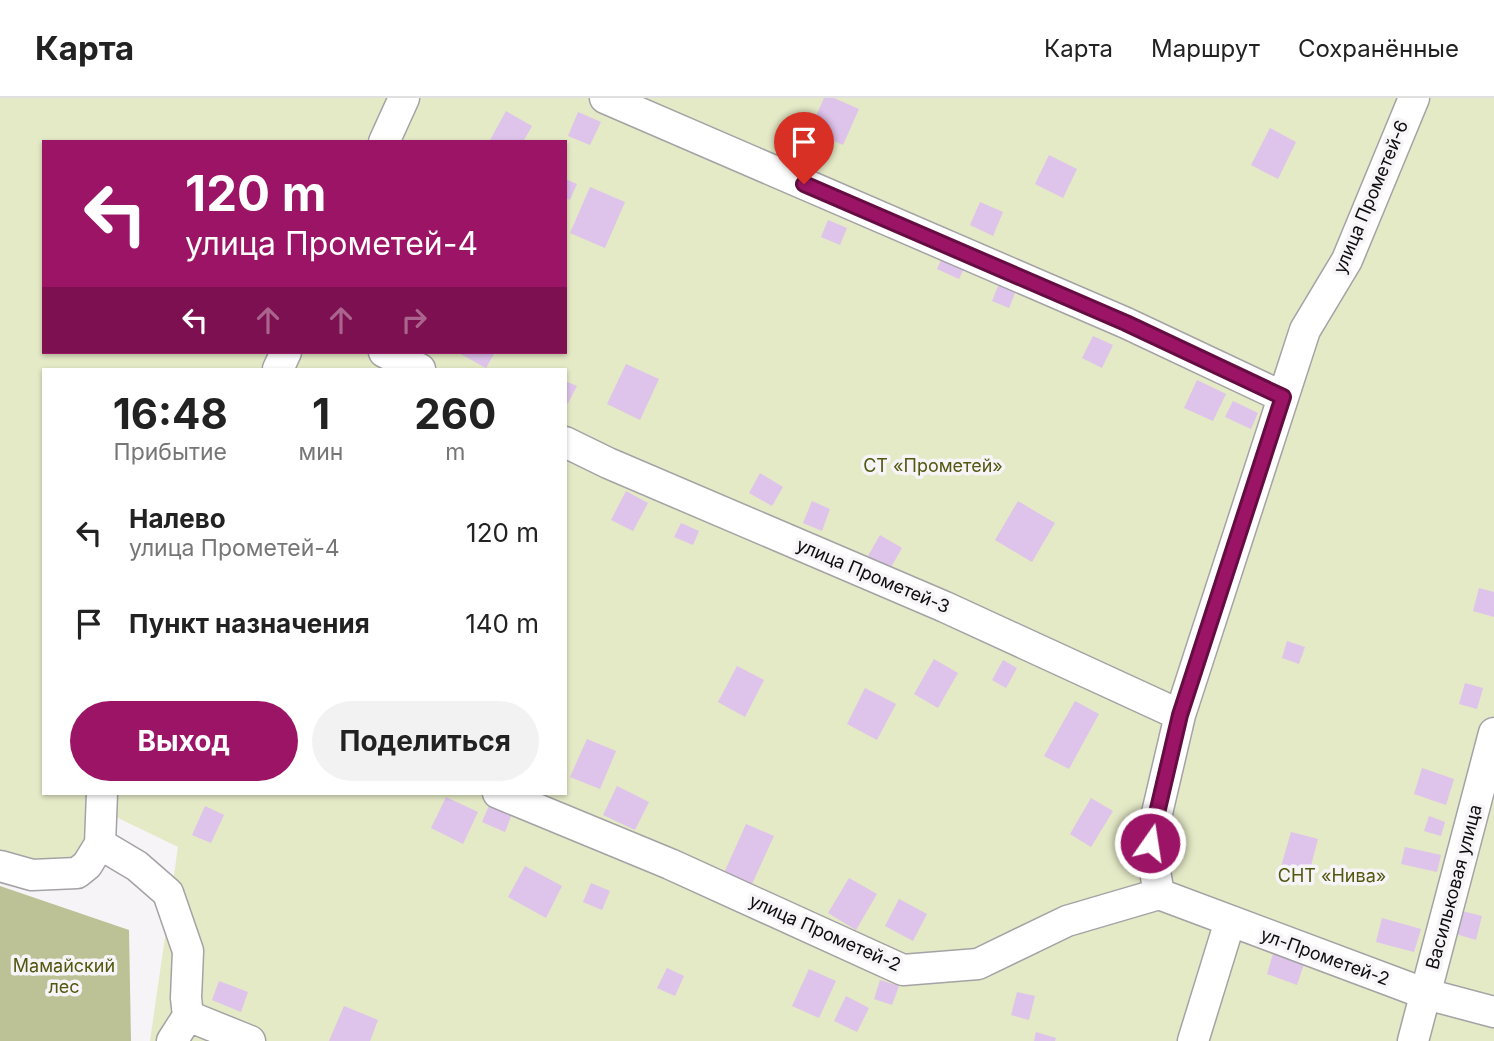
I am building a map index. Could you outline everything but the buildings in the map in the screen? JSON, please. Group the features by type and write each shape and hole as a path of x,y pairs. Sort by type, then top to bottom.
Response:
{"street":[{"path":"385,140 404,98"},
{"path":"606,98 1126,323 1283,397"},
{"name":"улица Прометей-6","path":"1159,894 1150,843 1180,715 1305,330 1347,261 1413,98"},
{"path":"388,354 417,368"},
{"name":"улица Прометей-3","path":"567,443 945,607 1180,715"},
{"name":"Васильковая улица","path":"1413,1041 1494,733"},
{"path":"0,866 32,876 77,873 87,865 100,844 102,795"},
{"name":"улица Прометей-2","path":"503,795 670,864 903,970 978,964 1067,921 1159,894"},
{"path":"100,844 137,866 168,892 188,951 188,1016 172,1041"},
{"name":"ул-Прометей-2","path":"1159,894 1426,994 1494,1012"},
{"path":"1193,1041 1230,921"},
{"path":"188,1016 250,1041"}],"green space":[{"name":"СТ «Прометей»","path":"0,98 1494,98 1494,1041 150,1041 178,847 112,815 74,862 36,866 0,854"},
{"name":"Мамайский лес","path":"0,886 129,930 131,1041 0,1041"}],"route":[{"path":"804,184 1126,323 1283,397 1180,715 1150,843"}],"park label":[{"name":"СНТ «Нива»","path":"1332,876"}]}
